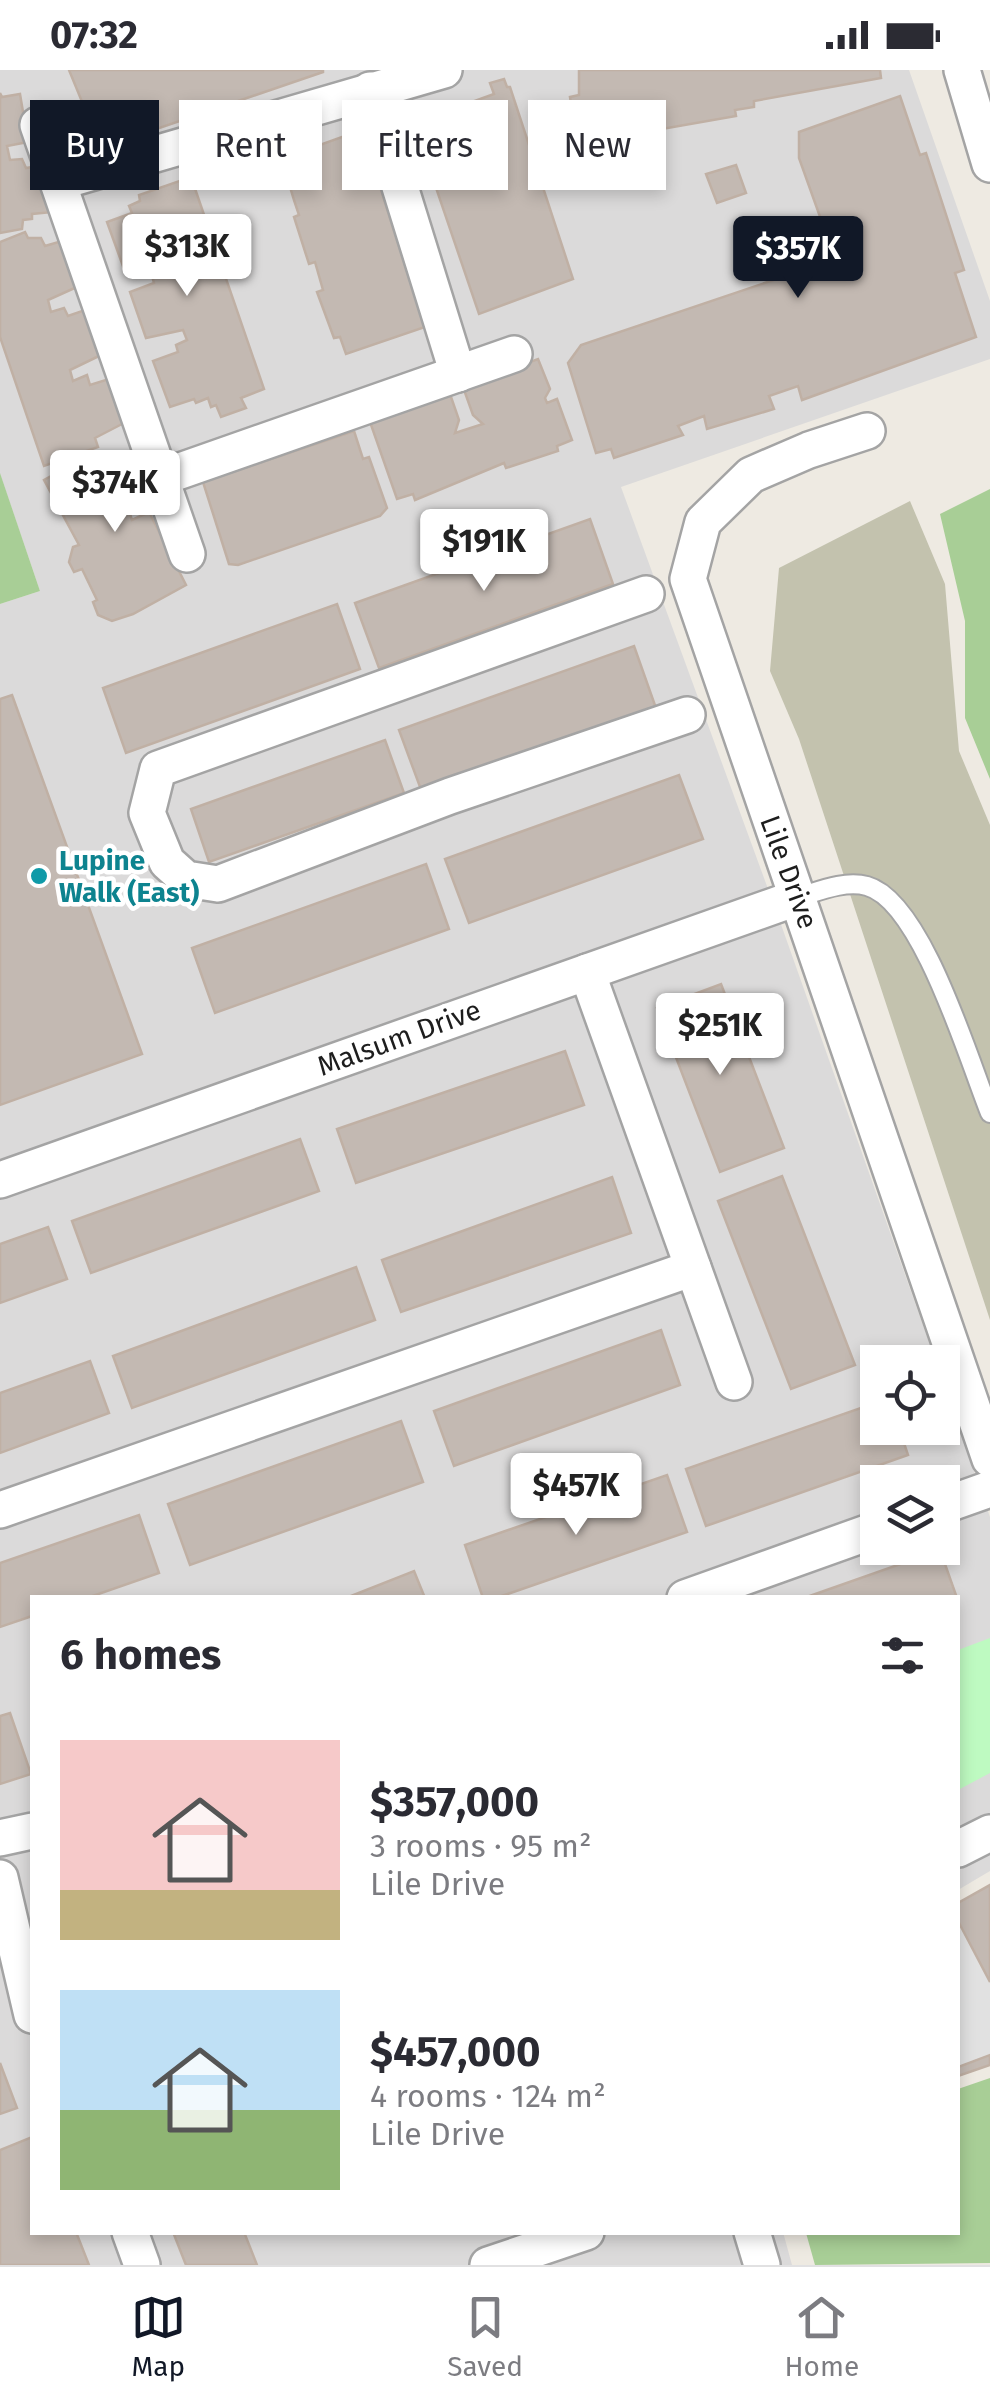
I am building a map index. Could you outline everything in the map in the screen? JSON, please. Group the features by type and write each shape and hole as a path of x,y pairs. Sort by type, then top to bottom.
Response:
{"street":[{"path":"159,152 444,70"},
{"path":"962,70 990,164"},
{"path":"370,90 458,374"},
{"path":"62,190 187,554"},
{"path":"163,478 514,354"},
{"name":"Lile Drive","path":"867,431 751,475 703,522 688,580 990,1459"},
{"path":"646,594 158,768 147,813 167,862 186,880 218,884 450,796 687,715"},
{"name":"Malsum Drive","path":"0,1180 799,897"},
{"path":"587,972 734,1382"},
{"path":"0,1510 694,1268"},
{"path":"960,1500 990,1489"},
{"path":"693,1595 860,1535"},
{"path":"0,1838 30,1832"},
{"path":"960,1848 990,1834"},
{"path":"0,1878 30,2006"},
{"path":"131,2235 142,2265"},
{"path":"496,2256 575,2235"},
{"path":"753,2235 762,2265"}],"lane":[{"path":"799,897 848,885 869,886 894,903 923,943 990,1113"}],"shaded area":[{"path":"0,70 909,70 990,301 990,359 621,487 930,1345 860,1345 860,1445 960,1445 960,1431 990,1517 990,1871 960,1889 960,1595 30,1595 30,2235 784,2235 792,2265 0,2265 0,604 40,591 0,474"},
{"path":"910,501 945,584 959,751 990,825 990,1320 799,739 770,671 779,568"},
{"path":"960,1922 990,1982 990,2055 960,2066"}],"green space":[{"path":"0,473 40,591 0,604"},
{"path":"990,489 990,779 965,718 965,621 940,514"},
{"path":"990,1638 990,1773 960,1789 960,1649"},
{"path":"990,2078 990,2263 815,2265 807,2235 960,2235 960,2088"}],"building":[{"path":"69,70 323,70 241,100 179,100 179,121 159,128 159,100 81,100"},
{"path":"579,70 880,70 881,78 754,101 754,107 735,110 736,116 666,128 666,100 570,100 579,95"},
{"path":"504,79 510,87 528,142 528,190 544,190 573,279 479,314 437,190 508,190 508,100 477,100 494,94 490,83"},
{"path":"0,93 2,97 20,94 28,142 7,146 10,160 22,159 26,168 30,167 30,190 49,190 53,212 32,214 32,219 23,220 22,229 0,233"},
{"path":"900,96 920,155 926,153 964,270 955,273 976,337 802,400 798,386 769,396 774,409 707,429 704,416 678,426 683,435 614,458 611,449 596,453 568,363 581,345 815,266 828,239 799,158 799,132"},
{"path":"342,137 342,190 381,190 425,327 346,354 340,337 334,338 317,292 323,290 315,262 309,264 294,217 299,215 291,190 322,190 322,144"},
{"path":"736,165 746,193 717,203 706,174"},
{"path":"179,181 179,190 195,190 264,389 241,398 246,408 221,417 208,398 170,407 153,361 178,352 176,345 187,340 183,330 146,338 130,292 154,283 152,276 164,271 161,261 124,269 107,222 132,213 129,206 140,201 139,195"},
{"path":"25,232 28,238 41,238 45,246 62,241 79,286 48,300 51,312 64,308 68,316 85,310 101,355 70,370 73,381 87,375 90,385 109,379 124,423 95,438 98,447 44,466 0,337 0,242"},
{"path":"538,359 550,389 545,398 547,403 557,399 572,440 557,446 558,451 506,468 504,463 415,500 413,494 397,499 369,419 449,391 459,420 455,433 483,424 473,415 463,387"},
{"path":"354,431 363,459 369,457 387,508 380,516 238,565 229,564 203,482"},
{"path":"93,453 96,461 109,454 114,462 133,453 155,495 138,504 141,510 130,514 132,520 149,512 186,585 112,621 98,615 93,602 97,600 82,569 74,572 69,562 73,547 79,545 44,480"},
{"path":"590,519 613,584 379,668 355,603"},
{"path":"337,604 360,669 126,753 103,688"},
{"path":"634,646 657,711 423,795 399,730"},
{"name":"Lupine Walk (East)","path":"12,695 142,1054 0,1105 0,699"},
{"path":"385,740 404,793 209,862 191,809"},
{"path":"679,775 703,839 469,923 445,859"},
{"path":"426,864 449,929 215,1013 192,948"},
{"path":"721,984 784,1148 720,1172 657,1008"},
{"path":"565,1051 584,1105 356,1183 337,1129"},
{"path":"300,1139 319,1191 91,1273 72,1221"},
{"path":"782,1176 855,1365 791,1389 718,1201"},
{"path":"612,1177 631,1233 401,1312 382,1260"},
{"path":"48,1227 67,1279 0,1303 0,1244"},
{"path":"356,1267 375,1320 132,1408 113,1356"},
{"path":"661,1330 680,1385 454,1466 434,1411"},
{"path":"90,1361 109,1413 0,1453 0,1393"},
{"path":"860,1408 860,1445 905,1445 908,1455 880,1465 860,1465 860,1472 706,1526 686,1469"},
{"path":"401,1421 423,1482 190,1565 168,1504"},
{"path":"667,1475 687,1532 505,1595 482,1595 465,1545"},
{"path":"139,1515 159,1573 96,1595 30,1595 30,1617 0,1627 0,1563"},
{"path":"898,1565 945,1565 956,1595 812,1595"},
{"path":"414,1571 424,1595 354,1595"},
{"path":"10,1713 30,1774 0,1784 0,1716"},
{"path":"990,1885 990,1982 960,1925 960,1902"},
{"path":"990,2055 990,2065 960,2075 960,2066"},
{"path":"0,2063 17,2108 0,2114"},
{"path":"30,2138 30,2235 77,2235 89,2265 0,2265 0,2150"},
{"path":"174,2235 245,2235 257,2265 186,2265"}],"place":[{"name":"Lupine Walk (East)","path":"39,876"}]}
